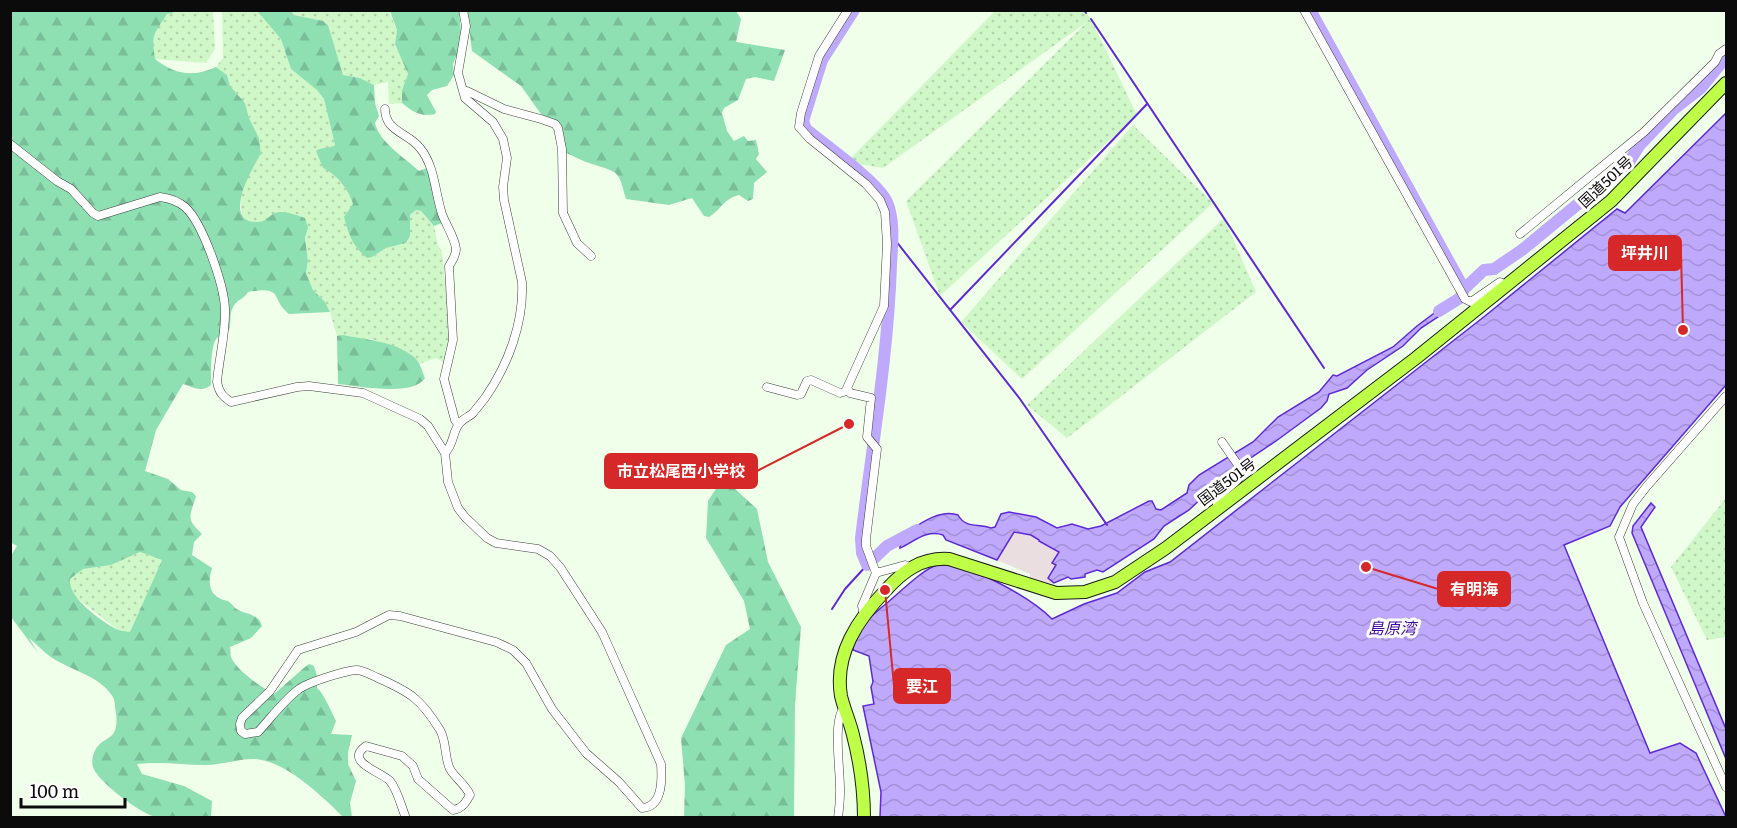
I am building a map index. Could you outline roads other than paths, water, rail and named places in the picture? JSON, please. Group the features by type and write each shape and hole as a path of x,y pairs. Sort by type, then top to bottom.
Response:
{"highway":[{"name":"国道501号","path":"864,818 860,768 844,708 840,682 842,660 852,632 864,615 889,586 910,568 925,561 939,558 949,559 1044,590 1070,594 1102,588 1130,572 1416,358 1611,201 1726,83"}],"street":[{"path":"445,453 451,447 458,424 473,413 485,398 504,366 514,345 523,293 504,200 503,187 507,158 503,139 494,122 465,98 458,73 466,26 463,10"},
{"path":"847,392 884,306 887,244 885,213 874,192 810,139 799,127 799,121 819,56 848,10"},
{"path":"1304,10 1465,299 1471,302 1500,282 1507,286"},
{"path":"1520,234 1644,132 1726,49"},
{"path":"465,93 467,91 518,114 541,118 555,124 558,128 562,149 563,213 577,243 591,256"},
{"path":"385,108 385,116 392,128 419,146 426,156 442,214 456,249 449,266 453,340 444,379 454,420 458,424"},
{"path":"10,144 57,181 71,189 98,216 160,197 170,199 185,207 197,223 217,270 223,292 225,310 217,382 219,391 224,397 231,402 309,386 363,393 420,419 428,426 445,453 448,482 458,508 465,517 487,538 496,543 538,549 550,556 560,567 596,621 661,764 662,777 659,793 652,806 642,808 619,782 586,753 552,709 526,663 513,650 496,642 400,616 388,615 356,633 298,650 270,691 242,718 241,731 246,734 258,732 285,702 309,684 355,670 367,673 412,694 425,708 441,732 446,759 451,771 466,787 470,795 465,803 453,810 418,778 413,766 402,756 366,746 360,756 362,762 365,766 383,774 390,781 406,818"},
{"path":"767,387 797,395 801,394 807,381 811,380 840,393 847,392 871,398 867,437 877,449 866,546 875,571 862,606 864,615"},
{"path":"1726,396 1640,495 1625,519 1619,537 1647,612 1726,787"},
{"path":"1218,508 1216,501 1220,495 1241,477 1241,469 1222,442"},
{"path":"875,571 905,565 910,568"},
{"path":"838,818 840,795 838,726 840,712 844,708"}],"water":[{"name":"島原湾","path":"1726,113 1726,385 1620,507 1610,526 1564,545 1650,753 1680,743 1696,753 1726,817 880,817 881,792 863,706 874,704 869,656 853,650 856,636 870,618 912,581 938,565 966,569 1015,592 1052,619 1084,604 1117,593 1145,572 1170,562 1485,316 1617,209 1625,213"},
{"path":"1449,302 1451,304 1441,315 1421,328 1403,346 1367,370 1347,388 1329,394 1321,408 1215,482 1189,510 1164,526 1154,539 1103,572 1097,570 1085,574 1085,577 1071,579 1068,577 1054,583 1048,578 1056,565 1052,563 1059,552 1031,535 1014,532 997,560 946,540 943,535 937,534 920,537 900,548 903,540 901,536 928,519 943,514 958,515 969,524 991,528 995,527 1001,514 1009,512 1036,517 1057,528 1072,524 1088,529 1101,526 1149,501 1152,501 1156,509 1161,510 1187,493 1189,485 1199,475 1253,442 1278,417 1319,392 1333,375 1337,376 1393,347"},
{"path":"1651,503 1655,507 1641,527 1726,729 1726,759 1632,533 1633,526"}],"waterway":[{"path":"854,10 822,60 803,121 806,129 873,184 890,209 892,241 887,333 861,538 862,553 867,565 887,546 917,530"},
{"path":"1310,10 1464,289"},
{"path":"1091,19 1324,368"},
{"path":"1439,311 1460,298 1464,289 1484,270 1494,269 1522,250 1629,162 1639,146 1674,109 1701,88 1726,57"},
{"path":"951,309 1147,104"},
{"path":"892,236 1020,399 1107,525"},
{"path":"832,609 845,589 867,565"}],"place":[{"name":"坪井川","path":"1683,330"},
{"name":"市立松尾西小学校","path":"849,424"},
{"name":"有明海","path":"1366,567"},
{"name":"要江","path":"885,590"}]}
